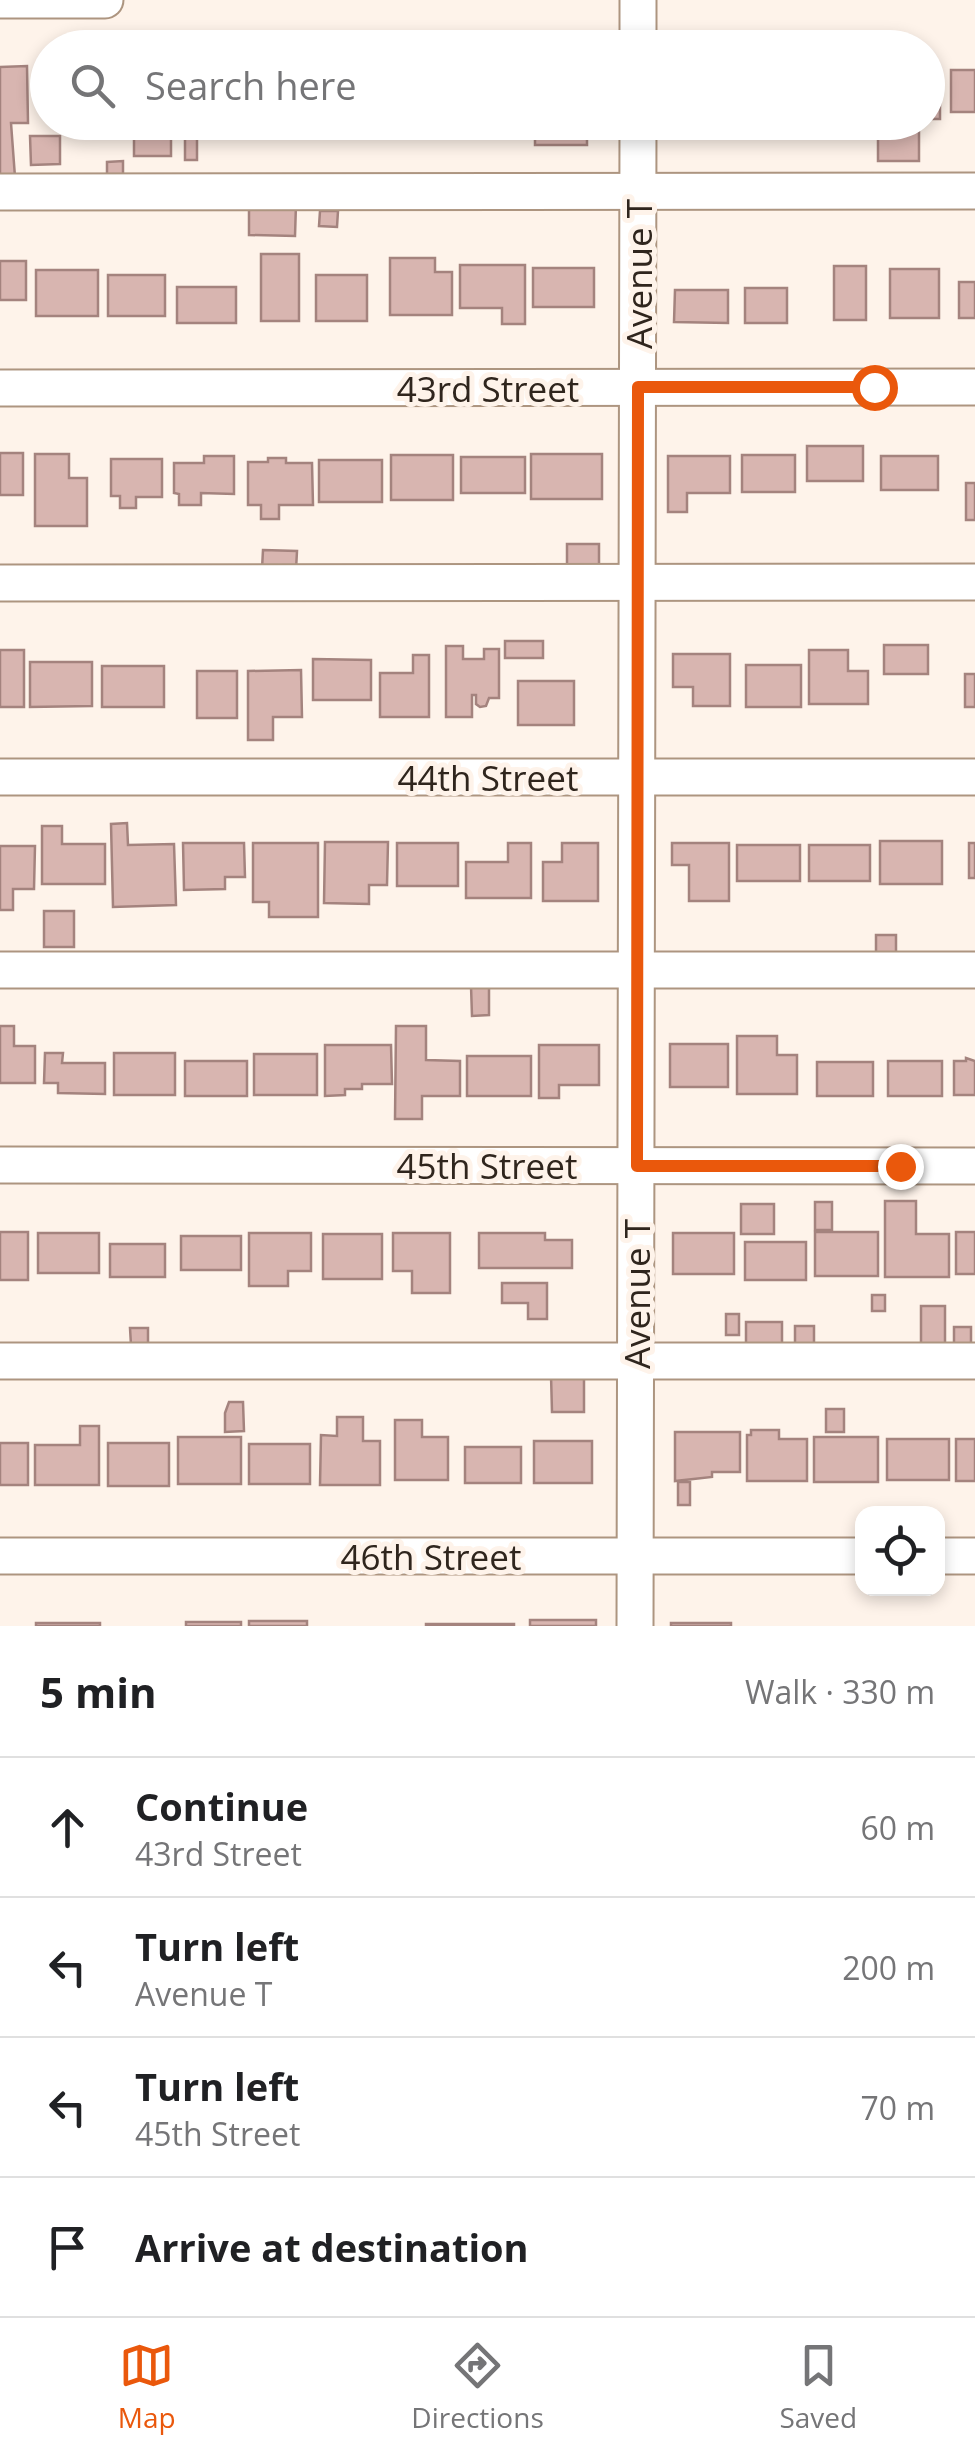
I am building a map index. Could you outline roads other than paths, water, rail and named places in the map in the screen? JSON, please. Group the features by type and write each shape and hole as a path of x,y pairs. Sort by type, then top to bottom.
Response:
{"street":[{"path":"0,0 105,0"},
{"path":"638,0 638,30"},
{"name":"Avenue T","path":"635,1626 638,140"},
{"path":"0,192 975,191"},
{"name":"43rd Street","path":"0,388 975,387"},
{"path":"0,583 975,582"},
{"name":"44th Street","path":"0,776 975,776"},
{"path":"0,970 975,970"},
{"name":"45th Street","path":"0,1165 975,1166"},
{"path":"0,1360 975,1361"},
{"name":"46th Street","path":"0,1556 855,1556"},
{"path":"945,1556 975,1556"}]}
